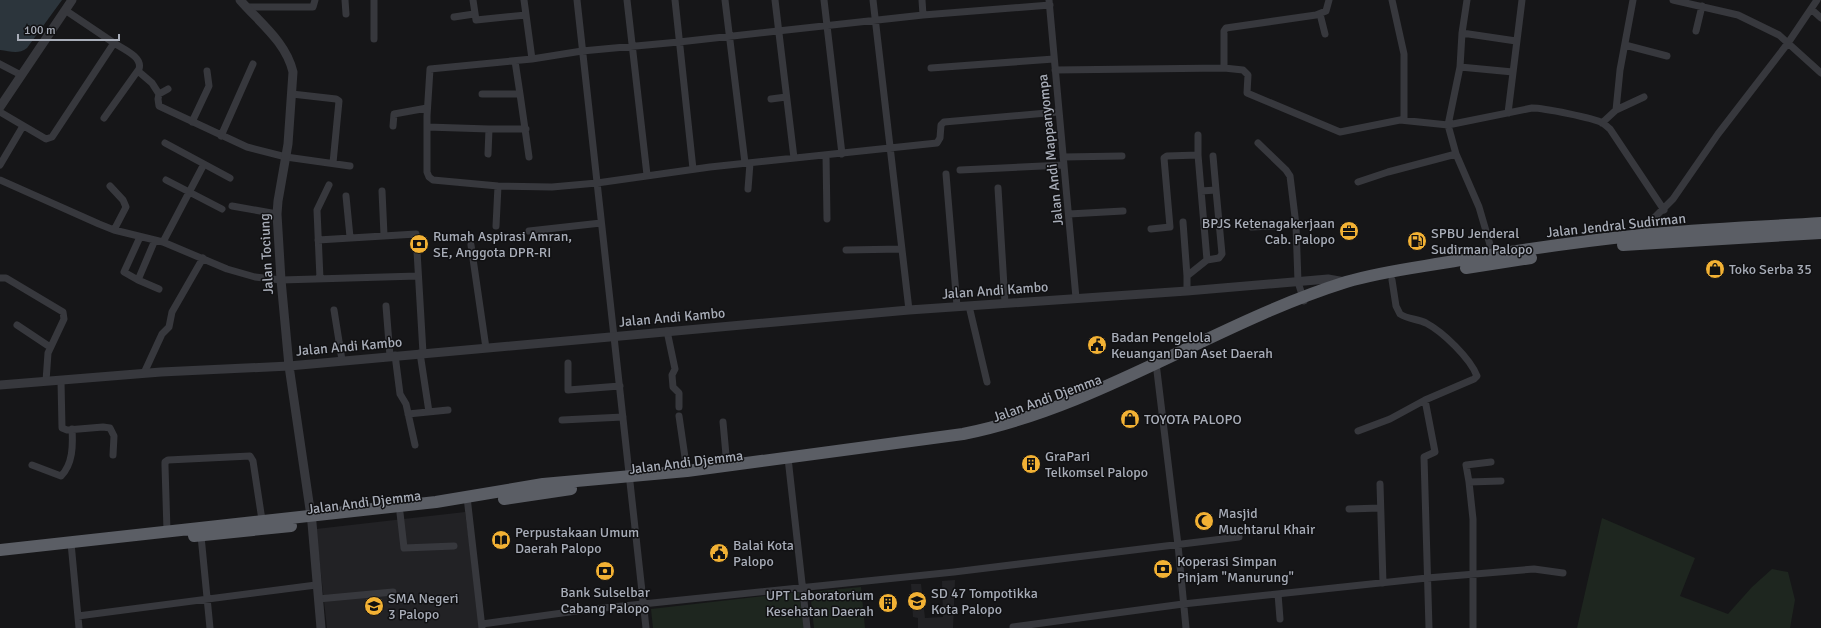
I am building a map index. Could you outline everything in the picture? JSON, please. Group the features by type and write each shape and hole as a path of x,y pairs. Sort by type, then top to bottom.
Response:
{"highway":[{"name":"Jalan Jendral Sudirman","path":"1346,285 1377,275 1492,255 1643,239 1821,224"},
{"name":"Jalan Jendral Sudirman","path":"1643,239 1821,233"},
{"name":"Jalan Jendral Sudirman","path":"1346,285 1392,280 1626,241"},
{"name":"Jalan Andi Djemma","path":"0,558 167,532 262,520 311,520 400,513 468,501 543,484 630,480 789,461 963,434 997,427 1033,416 1157,366 1303,300 1346,285"},
{"name":"Jalan Andi Djemma","path":"630,480 727,466 789,461"},
{"name":"Jalan Andi Djemma","path":"0,550 72,547 201,536 311,520 468,501"}],"street":[{"path":"0,108 72,0"},
{"path":"243,4 313,7 315,0"},
{"path":"345,0 346,14"},
{"path":"374,0 374,38"},
{"path":"473,0 475,20 526,15"},
{"path":"524,0 532,59"},
{"path":"577,0 646,628"},
{"path":"627,0 647,175"},
{"path":"675,0 693,169"},
{"path":"725,0 747,163 748,189"},
{"path":"775,0 794,158"},
{"path":"824,0 842,154"},
{"path":"873,0 909,310"},
{"path":"922,0 923,15"},
{"path":"1224,68 1224,31 1226,28 1320,14 1327,10 1329,0"},
{"path":"1392,0 1404,54 1406,71 1404,120"},
{"path":"1467,0 1462,33 1460,68 1448,125 1456,154 1479,207 1492,255"},
{"path":"1508,113 1522,0"},
{"path":"1616,110 1620,70 1633,0"},
{"path":"1672,0 1688,2 1743,17 1779,35 1821,73"},
{"path":"1643,239 1650,223 1673,199 1735,110 1788,43 1817,0"},
{"path":"1049,3 582,51 532,59 430,69 427,108 427,172 431,180 498,186 544,188 597,183 693,169 937,143 940,138 941,124 944,122 1058,112"},
{"name":"Jalan Andi Mappanyompa","path":"1049,3 1076,298"},
{"name":"Jalan Tociung","path":"243,4 276,39 285,52 293,72 286,157 277,214 281,280 289,366 311,520 316,585 322,628"},
{"path":"1696,31 1702,6"},
{"path":"1810,9 1821,18"},
{"path":"65,10 140,61 138,71 104,118"},
{"path":"454,17 474,14"},
{"path":"1320,14 1324,34"},
{"path":"1462,33 1516,40"},
{"path":"0,112 46,138 52,137 114,43"},
{"path":"1625,46 1667,56"},
{"path":"931,68 1054,60"},
{"path":"515,61 529,157"},
{"path":"0,64 21,75"},
{"path":"221,136 253,64"},
{"path":"1460,68 1512,72"},
{"path":"1055,70 1239,69 1247,72 1247,93 1334,131 1340,132 1404,120 1448,125 1532,108 1543,109 1602,123 1613,134 1664,210"},
{"path":"138,71 152,83 159,94 159,106 221,136 247,147 286,157 350,166"},
{"path":"192,122 209,86 207,71"},
{"path":"159,94 168,89"},
{"path":"292,94 336,99 339,101 332,163"},
{"path":"482,94 520,94"},
{"path":"771,99 786,97"},
{"path":"1602,123 1616,110 1644,97"},
{"path":"394,126 394,114 427,108"},
{"path":"0,165 23,126"},
{"path":"427,127 526,129"},
{"path":"488,154 489,129"},
{"path":"1198,135 1198,155 1207,260"},
{"path":"165,143 230,178"},
{"path":"1258,143 1286,170 1290,176 1296,225 1298,282 1303,300"},
{"path":"1358,182 1388,172 1456,154"},
{"path":"826,155 827,219"},
{"path":"1152,229 1170,227 1164,158 1167,156 1198,155"},
{"path":"1062,156 1122,156"},
{"path":"1188,276 1207,260 1219,258 1222,254 1213,156"},
{"path":"163,242 204,164"},
{"path":"960,170 1064,165"},
{"path":"946,174 958,306"},
{"path":"0,180 114,230 163,242 243,275 281,280 418,276"},
{"path":"166,180 222,209"},
{"path":"320,279 317,210 329,185"},
{"path":"110,186 126,206 114,230"},
{"path":"496,226 498,186"},
{"path":"998,188 1005,303"},
{"path":"1201,191 1216,190"},
{"path":"382,191 384,235"},
{"path":"346,196 350,237"},
{"path":"232,206 277,214"},
{"path":"1069,214 1123,211"},
{"path":"1183,222 1188,276 1187,291"},
{"path":"529,231 601,223"},
{"path":"1252,227 1296,225"},
{"path":"318,240 416,234 421,353 429,412"},
{"path":"140,237 124,272 159,289"},
{"path":"138,280 155,240"},
{"path":"471,245 486,348"},
{"path":"846,250 902,249"},
{"path":"144,373 162,334 169,327 172,312 204,258"},
{"path":"0,278 6,278 63,312 64,318 50,347 47,361 46,382"},
{"name":"Jalan Andi Kambo","path":"0,385 144,373 289,366 392,355 958,306 1187,291 1328,279 1346,285"},
{"path":"1358,432 1390,419 1425,400 1474,379 1477,375 1443,333 1425,323 1400,314 1396,306 1392,280"},
{"path":"386,306 392,355 400,394 406,402 415,445"},
{"path":"969,306 987,382"},
{"path":"334,310 342,360"},
{"path":"17,325 50,347"},
{"path":"667,331 675,369 672,378 673,387 679,393 679,407"},
{"path":"568,363 567,388 569,390 620,386"},
{"path":"1157,366 1186,628"},
{"path":"61,381 62,428 110,428 114,436 113,455"},
{"path":"1425,400 1435,451 1424,457 1429,628"},
{"path":"408,414 448,410"},
{"path":"679,416 687,471"},
{"path":"562,420 623,417"},
{"path":"723,422 727,466"},
{"path":"32,465 58,476 62,475 73,450 72,429"},
{"path":"167,532 165,462 168,460 250,456 253,461 262,520"},
{"path":"789,461 807,628"},
{"path":"1473,628 1473,519 1466,465 1491,462"},
{"path":"1469,482 1501,481"},
{"path":"1380,484 1383,583"},
{"path":"468,501 482,626 584,610 803,586 954,572 1239,537"},
{"path":"1349,509 1380,508"},
{"path":"400,513 404,549 454,546"},
{"path":"201,536 210,628"},
{"path":"72,547 79,628"},
{"path":"1013,628 1183,604 1427,578 1534,569 1563,574"},
{"path":"78,616 316,585"},
{"path":"318,599 393,592"},
{"path":"1278,594 1280,619"}],"shaded area":[{"path":"0,0 62,0 27,48 14,52 0,50"},
{"path":"465,512 481,628 327,628 316,529"},
{"path":"1602,518 1695,558 1680,596 1728,614 1752,587 1772,569 1788,572 1795,600 1790,628 1577,628"},
{"name":"SD 47 Tompotikka Kota Palopo","path":"955,580 953,628 918,628 918,618 913,617 911,584 921,584 925,618 943,617 942,581"},
{"path":"861,587 865,628 814,628 810,592"},
{"path":"799,592 804,628 653,628 651,609"}],"place":[{"name":"BPJS Ketenagakerjaan Cab. Palopo","path":"1349,231"},
{"name":"SPBU Jenderal Sudirman Palopo","path":"1417,241"},
{"name":"Rumah Aspirasi Amran, SE, Anggota DPR-RI","path":"419,244"},
{"name":"Toko Serba 35","path":"1715,269"},
{"name":"Badan Pengelola Keuangan Dan Aset Daerah","path":"1097,345"},
{"name":"TOYOTA PALOPO","path":"1130,419"},
{"name":"GraPari Telkomsel Palopo","path":"1031,464"},
{"name":"Masjid Muchtarul Khair","path":"1204,521"},
{"name":"Perpustakaan Umum Daerah Palopo","path":"501,540"},
{"name":"Balai Kota Palopo","path":"719,553"},
{"name":"Koperasi Simpan Pinjam \"Manurung\"","path":"1163,569"},
{"name":"Bank Sulselbar Cabang Palopo","path":"605,571"},
{"name":"SD 47 Tompotikka Kota Palopo","path":"917,601"},
{"name":"UPT Laboratorium Kesehatan Daerah","path":"888,603"},
{"name":"SMA Negeri 3 Palopo","path":"374,606"}]}
